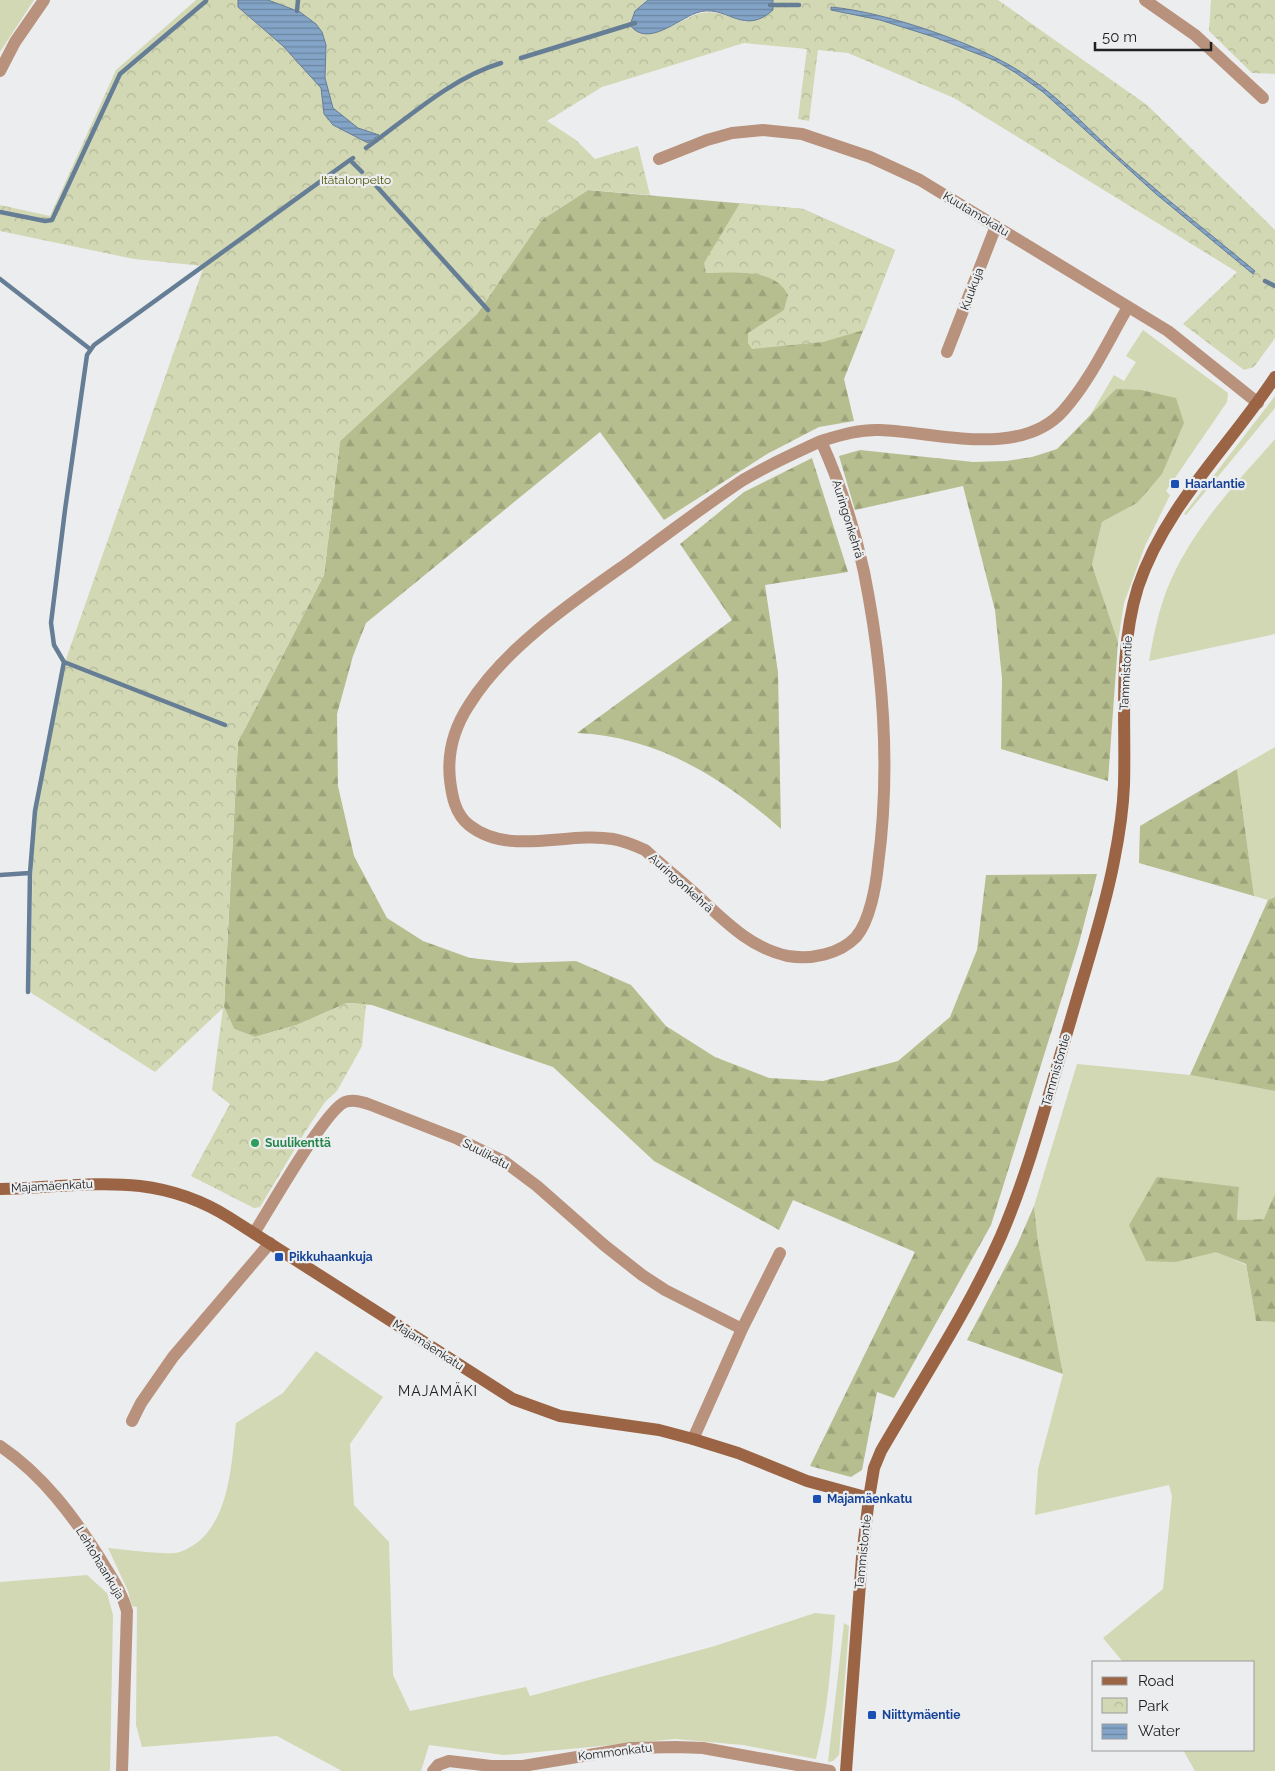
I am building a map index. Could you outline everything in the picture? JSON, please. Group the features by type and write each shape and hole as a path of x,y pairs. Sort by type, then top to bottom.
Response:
{"street":[{"path":"0,71 20,35 44,0"},
{"path":"1145,0 1195,34 1263,98"},
{"name":"Kuutamokatu","path":"659,159 681,148 732,133 763,130 802,134 870,157 920,180 1182,341 1258,403"},
{"name":"Kuukuja","path":"947,352 996,226"},
{"name":"Auringonkehrä","path":"821,441 849,513 863,570 874,627 880,683 885,764 882,840 871,903 856,936 843,947 828,954 788,956 751,941 730,927 645,850 629,843 612,838 514,841 494,837 468,824 456,809 449,770 450,747 469,704 499,667 536,632 577,599 736,486 771,464 821,441 858,430 959,438 1005,438 1046,424 1063,412 1079,391 1128,308"},
{"name":"Tammistontie","path":"846,1771 862,1557 874,1468 972,1294 1000,1238 1026,1172 1044,1115 1114,860 1122,816 1125,666 1130,619 1138,587 1162,533 1193,485 1258,403 1275,377"},
{"name":"Suulikatu","path":"254,1233 328,1117 345,1102 358,1101 410,1118 505,1162 537,1186 604,1245 642,1274 665,1290 742,1330"},
{"name":"Majamäenkatu","path":"0,1189 136,1184 166,1190 202,1202 270,1243 513,1399 560,1416 659,1430 693,1439 738,1453 807,1481 869,1498"},
{"path":"132,1421 141,1403 173,1358 270,1243"},
{"path":"693,1439 742,1330 780,1253"},
{"name":"Lehtohaankuja","path":"0,1446 36,1474 82,1529 122,1595 127,1611 122,1771"},
{"name":"Kommonkatu","path":"433,1771 438,1765 449,1761 491,1766 523,1766 631,1748 676,1747 703,1748 830,1771"}],"green space":[{"path":"0,0 34,0 0,52"},
{"name":"Itätalonpelto","path":"196,0 648,0 635,11 673,26 693,16 708,12 745,22 774,4 773,0 998,0 1147,105 1275,230 1275,338 1254,367 1244,370 1183,324 1237,272 954,98 848,53 818,50 809,121 798,119 807,49 744,43 602,87 547,121 576,140 595,159 638,146 650,195 588,190 542,220 477,314 340,441 324,575 238,742 224,1007 234,1029 255,1037 297,1025 347,1003 366,1004 362,1046 337,1091 325,1102 305,1132 260,1207 254,1208 191,1176 230,1104 212,1090 223,1008 155,1072 30,992 34,812 65,662 204,266 134,259 0,231 0,205 50,216 116,70"},
{"path":"1211,0 1275,0 1275,74 1252,73 1209,31"},
{"path":"588,190 803,209 895,250 844,379 854,421 819,427 767,454 664,520 600,432 366,623 353,656 337,714 338,786 354,856 387,918 423,941 470,958 517,963 576,961 631,985 666,1026 715,1057 769,1078 823,1081 898,1061 950,1017 977,950 986,875 1097,874 1079,943 991,1225 894,1398 877,1392 862,1470 851,1477 810,1466 915,1252 793,1200 779,1230 654,1161 553,1067 372,1005 347,1003 297,1025 255,1037 234,1029 224,1007 238,742 324,575 340,441 477,314 541,220"},
{"path":"740,203 803,209 895,250 864,330 823,342 752,349 748,343 748,333 784,310 788,295 782,286 763,276 740,273 706,273 704,263"},
{"path":"1143,330 1228,393 1227,402 1166,491 1170,495 1145,546 1124,603 1118,642 1092,565 1102,522 1137,503 1091,414 1114,375 1124,381 1136,362 1126,356"},
{"path":"1116,389 1141,390 1176,398 1184,423 1162,474 1137,503 1102,522 1092,565 1118,642 1108,781 1001,749 1002,678 995,610 963,486 855,510 839,456 860,450 973,462 1006,461 1032,457 1057,449"},
{"path":"1275,396 1275,408 1186,515 1184,514"},
{"path":"1275,439 1275,634 1149,661 1163,600 1181,560 1217,506"},
{"path":"812,458 848,572 765,585 778,672 781,829 736,793 687,763 661,751 634,742 606,736 577,733 732,620 680,544 744,492"},
{"path":"1275,747 1275,897 1268,900 1254,896 1237,769"},
{"path":"1237,769 1254,896 1139,863 1140,826"},
{"path":"1275,897 1275,1091 1190,1075 1268,900"},
{"path":"1077,1064 1190,1075 1275,1091 1275,1194 1265,1219 1237,1220 1239,1187 1176,1262 1216,1251 1246,1265 1256,1321 1275,1322 1275,1771 1195,1771 1184,1751 1255,1751 1255,1661 1122,1661 1103,1638 1163,1589 1172,1496 1169,1485 1035,1515 1038,1469 1063,1374 1038,1242 1034,1206"},
{"path":"1157,1177 1239,1187 1237,1220 1264,1219 1275,1194 1275,1322 1256,1321 1246,1264 1216,1252 1176,1262 1146,1261 1129,1225"},
{"path":"1034,1206 1038,1242 1063,1374 967,1340 1017,1245"},
{"path":"316,1351 383,1397 350,1444 354,1505 389,1542 393,1675 410,1711 526,1687 530,1696 715,1646 815,1613 835,1615 826,1705 816,1759 743,1745 675,1739 504,1755 429,1745 421,1771 342,1771 277,1736 142,1747 136,1725 137,1607 132,1606 128,1591 108,1548 175,1553 197,1543 209,1530 218,1515 225,1497 236,1423 283,1393"},
{"path":"87,1575 107,1593 113,1615 110,1771 0,1771 0,1582"},
{"path":"844,1623 849,1626 839,1755 833,1761 828,1762"}],"water":[{"path":"238,0 268,0 300,12 316,24 322,32 326,45 325,78 333,108 358,128 379,135 368,143 333,125 324,114 321,88 283,46 238,7"},
{"path":"648,0 773,0 773,10 762,18 752,21 716,12 696,13 662,30 645,34 637,31 630,25 635,11"},
{"path":"831,7 878,15 932,31 985,52 1008,64 1055,97 1147,182 1255,271 1253,274 1156,194 1043,92 1016,73 996,61 934,37 880,20 831,10"}],"waterway":[{"path":"297,11 298,0"},
{"path":"0,212 45,221 52,220 120,74 206,1"},
{"path":"770,5 799,5"},
{"path":"521,58 635,23"},
{"path":"366,148 447,89 465,78 501,63"},
{"path":"353,158 350,160 362,172"},
{"path":"28,992 30,873 35,811 64,662 54,645 51,623 87,355 94,345 350,160"},
{"path":"370,179 488,310"},
{"path":"0,279 90,349"},
{"path":"1265,281 1275,286"},
{"path":"64,662 225,725"},
{"path":"0,875 30,873"}],"place":[{"name":"Haarlantie","path":"1175,484"},
{"name":"Suulikenttä","path":"255,1143"},
{"name":"Pikkuhaankuja","path":"279,1257"},
{"name":"Majamäenkatu","path":"817,1499"},
{"name":"Niittymäentie","path":"872,1715"}],"district":[{"name":"MAJAMÄKI","path":"438,1391"}]}
